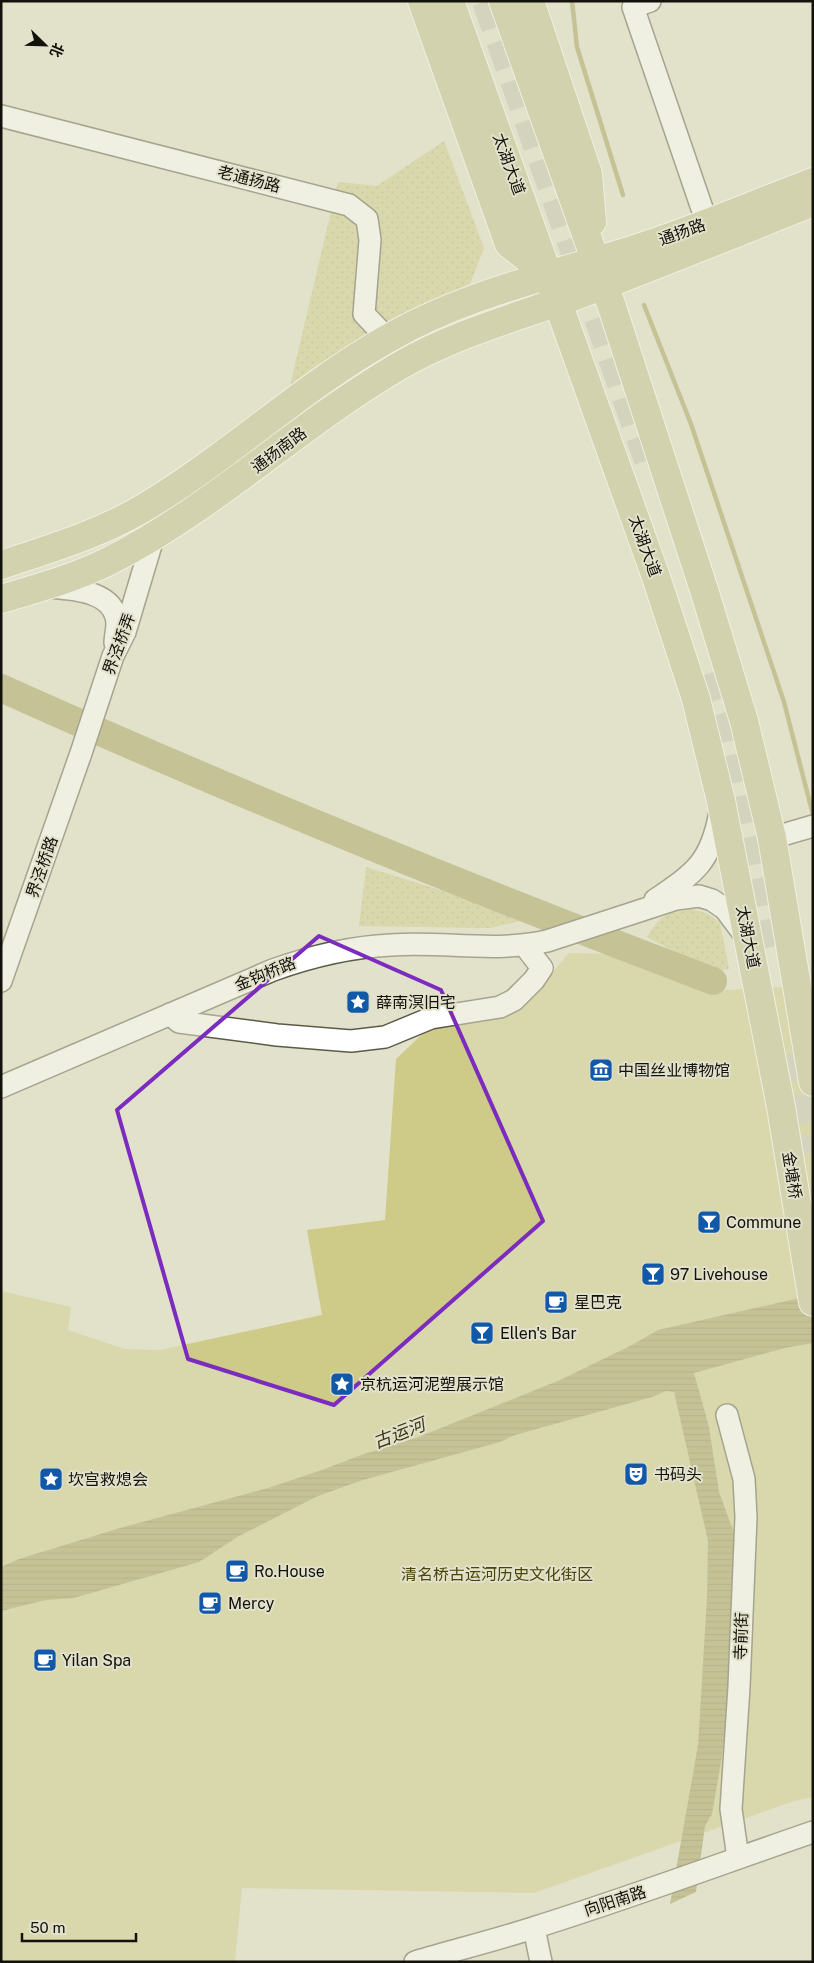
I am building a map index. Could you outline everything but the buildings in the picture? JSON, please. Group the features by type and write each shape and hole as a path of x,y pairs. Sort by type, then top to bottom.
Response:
{"main road":[{"path":"422,1 509,244 549,275"},
{"name":"太湖大道","path":"450,1 656,577 693,689 721,802 781,1107"},
{"path":"503,1 600,273 693,556 738,702 772,838 813,1082"},
{"path":"530,1 588,174 600,273"},
{"name":"通扬路","path":"558,302 640,247 813,182"},
{"name":"通扬路","path":"549,275 600,273 813,202"},
{"name":"通扬南路","path":"1,565 68,543 111,526 142,509 224,453 320,381 387,338 449,309 549,275"},
{"name":"通扬南路","path":"1,599 63,581 107,562 154,535 241,478 338,406 402,365 460,337 558,302"},
{"name":"金塘桥","path":"781,1107 813,1302"}],"street":[{"path":"638,3 707,222"},
{"name":"老通扬路","path":"1,116 349,205 367,219 370,240 364,314 387,338"},
{"name":"界泾桥弄","path":"81,753 113,656 125,632 154,535"},
{"path":"42,587 76,590 96,595 111,607 117,623 113,656"},
{"name":"界泾桥路","path":"1,981 81,753"},
{"path":"633,915 688,878 705,858 716,836 721,802"},
{"path":"772,838 808,828"},
{"path":"633,915 676,900 699,896 712,900 726,909 748,939"},
{"name":"金钩桥路","path":"1,1087 273,970 309,957 350,948 393,944 484,948 525,946 547,942 633,915"},
{"path":"170,1014 179,1022 277,1035 351,1041 385,1037 431,1018 500,1007 514,1000 534,980 542,968 525,946"},
{"name":"寺前街","path":"727,1415 744,1479 746,1517 739,1687 731,1809 731,1860"},
{"name":"向阳南路","path":"415,1962 534,1928 813,1832"},
{"path":"534,1928 541,1962"}],"highlighted area":[{"path":"319,936 441,990 543,1221 334,1405 188,1359 117,1110"}],"green space":[{"path":"444,141 484,248 470,284 405,317 289,390 338,182 377,186"},
{"path":"366,867 479,902 520,921 490,928 359,926"},
{"path":"693,909 708,914 720,923 729,969 711,971 647,937 656,923 665,916"},
{"name":"清名桥古运河历史文化街区","path":"569,953 617,954 712,991 813,985 813,1797 791,1802 534,1893 242,1888 235,1962 1,1962 1,1291 71,1307 68,1330 125,1349 160,1350 322,1315 307,1230 385,1220 396,1059 432,1025 519,1011"}],"shaded area":[{"path":"813,1295 813,1343 785,1348 694,1373 709,1427 719,1492 734,1533 729,1686 722,1756 712,1814 705,1826 696,1892 670,1904 698,1745 707,1598 708,1541 674,1392 666,1391 652,1397 515,1435 500,1442 363,1480 318,1496 239,1536 199,1562 74,1598 46,1600 1,1611 1,1567 19,1559 120,1528 268,1488 416,1438 560,1380 632,1345 658,1330"}],"waterway":[{"path":"572,1 577,47 623,195"},
{"path":"644,305 691,424 784,702 813,815"},
{"path":"1,688 355,840 533,912 713,981"}],"tunnel":[{"path":"486,1 648,460"},
{"path":"701,676 721,734 765,957"},
{"path":"796,1053 813,1153"}],"place":[{"name":"薛南溟旧宅","path":"358,1002"},
{"name":"中国丝业博物馆","path":"601,1070"},
{"name":"Commune","path":"709,1222"},
{"name":"97 Livehouse","path":"653,1274"},
{"name":"星巴克","path":"556,1302"},
{"name":"Ellen's Bar","path":"482,1333"},
{"name":"京杭运河泥塑展示馆","path":"342,1384"},
{"name":"书码头","path":"636,1474"},
{"name":"坎宫救熄会","path":"51,1479"},
{"name":"Ro.House","path":"237,1571"},
{"name":"Mercy","path":"210,1603"},
{"name":"Yilan Spa","path":"45,1660"}],"water label":[{"name":"古运河","path":"399,1433"}]}
